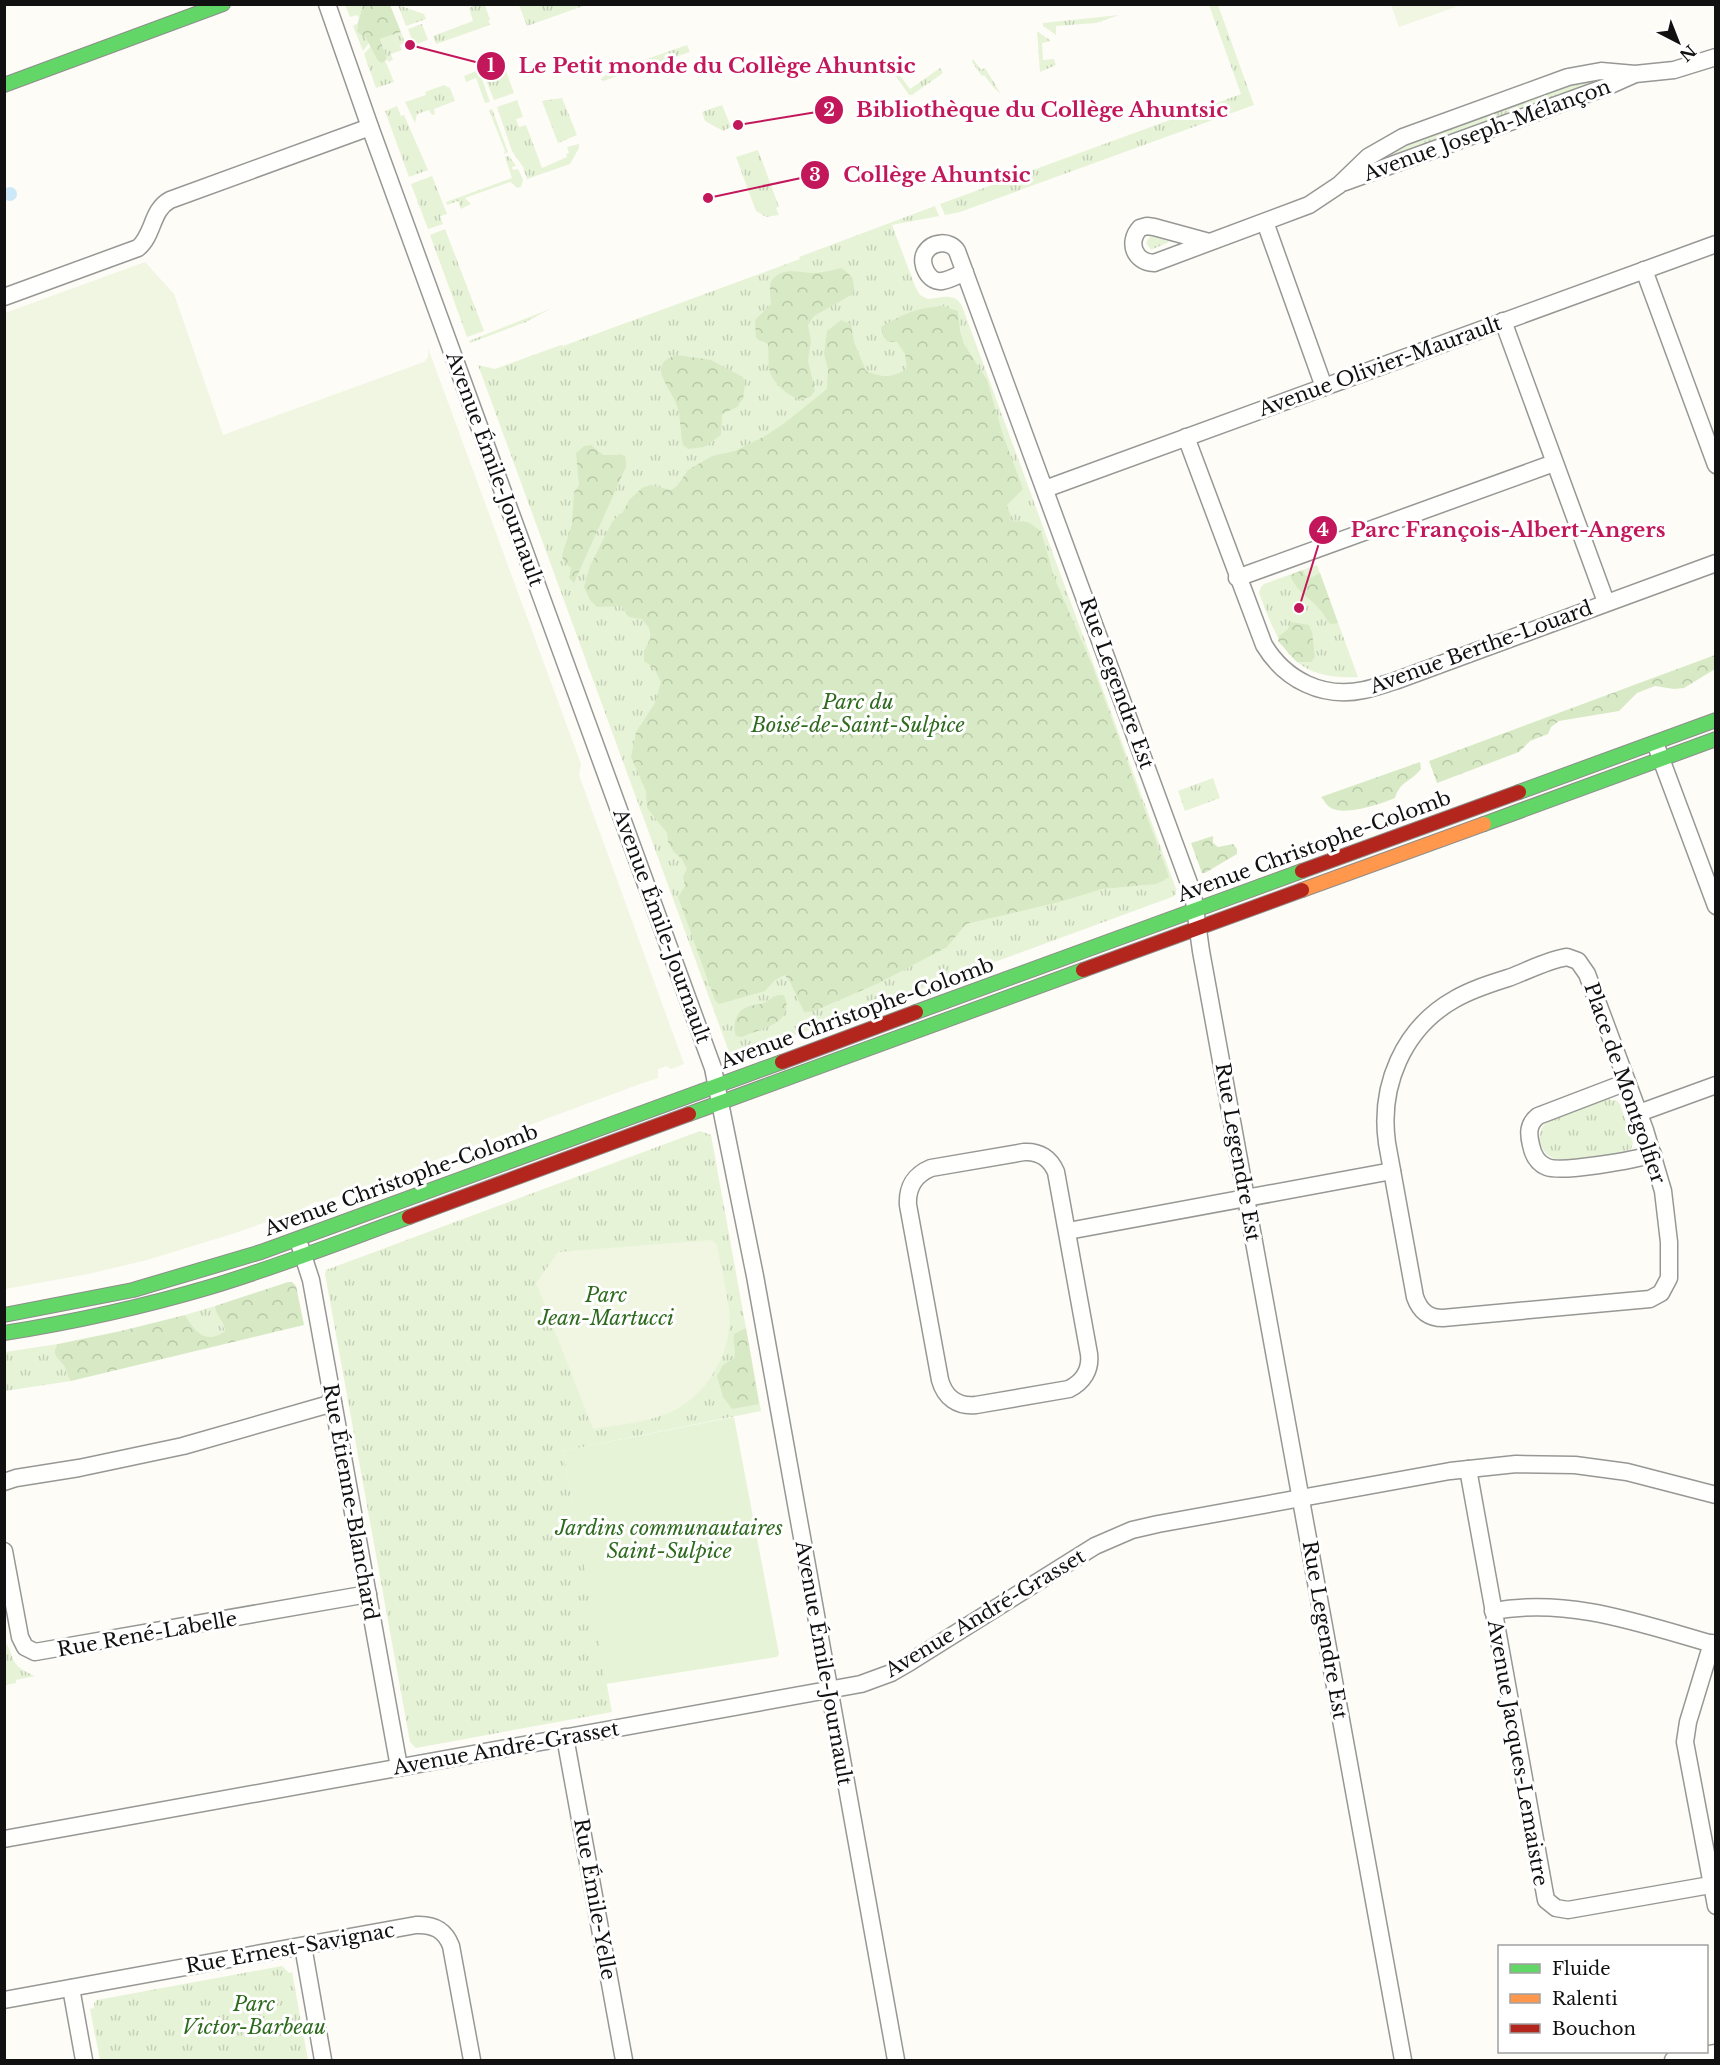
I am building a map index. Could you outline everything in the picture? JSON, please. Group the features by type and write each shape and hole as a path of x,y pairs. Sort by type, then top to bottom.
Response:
{"main road":[{"path":"4,85 223,4"},
{"name":"Avenue Christophe-Colomb","path":"4,1315 133,1290 203,1271 298,1239 1716,720"},
{"name":"Avenue Christophe-Colomb","path":"4,1333 61,1324 146,1305 235,1280 1716,739"}],"street":[{"name":"Avenue Émile-Journault","path":"327,4 703,1037 717,1085 755,1276 896,2061"},
{"name":"Avenue Joseph-Mélançon","path":"1209,242 1309,205 1339,185 1606,87 1635,74 1677,70 1716,57"},
{"path":"4,297 136,249 146,239 161,207 170,200 370,127"},
{"path":"1265,222 1324,387"},
{"name":"Avenue Olivier-Maurault","path":"1045,489 1716,244"},
{"path":"1644,270 1716,465"},
{"name":"Rue Legendre Est","path":"965,272 1188,878 1196,910 1403,2061"},
{"path":"1503,321 1606,602"},
{"name":"Avenue Berthe-Louard","path":"1186,437 1261,639 1273,658 1285,670 1304,683 1319,689 1333,692 1364,690 1395,681 1716,563"},
{"path":"1238,578 1554,463"},
{"path":"1655,742 1716,906"},
{"name":"Place de Montgolfier","path":"1571,958 1578,961 1587,974 1627,1082 1653,1154 1663,1191 1669,1257 1668,1282 1658,1296 1633,1301 1443,1318 1427,1314 1417,1301 1386,1133 1385,1111 1390,1080 1408,1041 1429,1017 1455,998 1560,959 1571,958"},
{"path":"1627,1082 1538,1116 1529,1129 1533,1153 1543,1165 1555,1169 1628,1161 1653,1154"},
{"path":"1639,1113 1716,1085"},
{"path":"1024,1152 1038,1153 1049,1160 1056,1172 1068,1231 1089,1354 1088,1368 1084,1377 1073,1387 976,1406 962,1405 953,1401 943,1390 940,1380 910,1217 908,1195 914,1180 931,1168 1024,1152"},
{"path":"1068,1231 1392,1171"},
{"name":"Rue Étienne-Blanchard","path":"298,1239 311,1280 399,1767"},
{"path":"4,1482 183,1446 333,1403"},
{"name":"Avenue André-Grasset","path":"4,1839 829,1691 871,1681 900,1668 1084,1553 1120,1535 1158,1524 1468,1469 1531,1464 1575,1465 1633,1473 1716,1495"},
{"name":"Avenue Jacques-Lemaistre","path":"1468,1469 1546,1900 1556,1908 1568,1910 1714,1884"},
{"name":"Rue René-Labelle","path":"4,1551 21,1640 28,1649 39,1653 368,1594"},
{"path":"1492,1611 1523,1607 1589,1610 1641,1622 1714,1644 1685,1736 1714,1884 1716,1906"},
{"name":"Rue Émile-Yelle","path":"565,1737 624,2061"},
{"name":"Rue Ernest-Savignac","path":"4,2000 416,1925 427,1925 440,1930 446,1936 452,1949 472,2061"},
{"path":"303,1946 322,2061"},
{"path":"71,1988 84,2061"},
{"path":"1673,2061 1716,2053"}],"green space":[{"path":"478,4 485,5 490,25 436,44 433,36 473,21 469,8"},
{"path":"519,4 586,5 527,26"},
{"path":"1391,4 1461,5 1399,27"},
{"path":"345,5 363,5 359,18 357,15 350,17"},
{"path":"363,5 390,5 401,32 380,39 387,59 382,63 378,61 366,38 357,32"},
{"path":"398,5 424,14 426,19 406,26"},
{"path":"1209,5 1218,5 1254,105 960,212 945,215 940,204 1241,94"},
{"path":"1119,15 1096,23 1056,26 1056,35 1043,26 1043,23"},
{"path":"358,23 357,32 369,43 363,51 353,26"},
{"path":"422,24 428,40 414,45 408,29"},
{"path":"1037,31 1051,41 1042,43 1043,60 1054,59 1056,65 1040,72"},
{"path":"401,32 405,43 400,45 402,50 391,54 393,60 388,62 380,39"},
{"path":"687,45 690,52 603,81 601,79 615,70"},
{"path":"371,46 378,61 385,60 394,82 376,88 364,54"},
{"path":"973,59 981,70 985,68 1001,94 984,75 982,76 972,62"},
{"path":"940,68 943,73 912,95 909,95 895,75 898,73 910,89"},
{"path":"479,70 490,102 485,103 476,78 466,82 464,76"},
{"path":"504,70 514,93 494,100 485,78"},
{"path":"1601,78 1602,80 1377,162 1407,144 1576,82"},
{"path":"444,85 450,88 455,101 434,109 435,114 432,115 429,110 417,114 415,123 405,102 426,95 425,92"},
{"path":"562,98 577,135 558,143 542,101"},
{"path":"517,100 523,117 516,119 519,127 526,125 542,168 567,157 566,154 569,153 567,147 579,144 570,164 527,179 523,167 512,151 497,107"},
{"path":"722,105 731,127 723,131 705,121 702,112"},
{"path":"397,106 401,116 404,115 428,170 409,177 385,111"},
{"path":"492,109 508,152 504,154 505,151 489,110"},
{"path":"758,150 779,207 776,208 779,215 766,217 756,211 736,157"},
{"path":"509,156 516,166 512,167 513,170 518,169 523,180 521,187 518,188 510,182 465,198 471,204 461,209 458,201 447,205 446,202 512,178 505,157"},
{"path":"432,176 447,214 440,216 443,224 428,229 411,184"},
{"name":"Parc du Boisé-de-Saint-Sulpice","path":"935,206 939,216 892,225 920,295 928,299 951,297 962,306 1176,894 752,1051 751,1047 743,1050 744,1054 732,1056 478,365 495,369 563,346 800,259 799,257"},
{"path":"445,229 484,331 467,337 430,235"},
{"path":"1150,236 1169,242 1151,250 1146,243"},
{"path":"145,262 174,294 223,435 424,362 428,357 428,348 581,764 579,775 684,1064 671,1069 666,1066 658,1069 658,1078 325,1201 314,1202 301,1210 232,1234 147,1260 88,1274 5,1289 5,313"},
{"path":"841,268 852,279 853,294 814,316 808,325 811,341 808,361 815,391 810,397 800,400 777,384 771,374 768,344 756,338 755,320 771,304 770,285 777,275 787,271 817,273"},
{"name":"Parc du Boisé-de-Saint-Sulpice","path":"943,306 958,311 964,344 987,380 1003,435 1023,489 1007,505 1012,521 1028,522 1041,531 1054,577 1092,665 1169,877 1156,884 1102,889 1063,901 966,924 947,947 879,983 814,1011 804,1012 785,975 775,980 765,991 719,1004 715,1000 678,897 685,886 683,877 687,869 668,842 667,833 647,808 646,791 631,757 636,732 655,703 661,682 654,668 644,661 644,651 651,637 649,628 642,619 629,617 621,606 597,607 590,600 584,587 590,566 612,522 623,512 629,500 642,488 650,485 671,490 677,486 688,470 712,456 735,451 765,436 827,389 828,369 824,354 827,331 841,320 851,324 854,342 866,371 883,376 892,375 907,369 905,354 897,342 888,342 883,336 881,327 911,312"},
{"path":"550,309 526,322 470,343 469,341"},
{"path":"677,355 711,360 743,377 745,384 743,399 737,407 722,414 721,435 704,447 688,449 683,445 677,406 663,377 662,364"},
{"path":"591,445 603,455 623,455 626,459 626,467 574,583 569,578 571,568 563,560 562,555 572,524 574,492 579,486 576,453 584,446"},
{"path":"1317,565 1358,677 1336,677 1318,673 1303,666 1291,656 1274,629 1259,593 1264,584"},
{"path":"1303,570 1310,578 1320,573 1338,623 1329,623 1322,612 1293,581 1290,575"},
{"path":"1291,622 1309,625 1315,657 1311,662 1297,662 1278,641 1279,636 1288,629"},
{"path":"1715,655 1715,669 1684,688 1655,686 1637,693 1619,711 1559,721 1551,727 1548,734 1530,741 1519,752 1437,783 1429,761"},
{"path":"1420,762 1421,769 1400,788 1395,798 1381,803 1345,811 1330,807 1321,797"},
{"path":"1213,778 1220,798 1185,811 1178,791"},
{"path":"1213,836 1213,843 1218,847 1233,844 1237,849 1237,854 1202,873 1191,843"},
{"path":"778,995 784,995 786,1005 781,1019 775,1024 742,1037 736,1036 735,1023 743,1009 761,1004"},
{"path":"1609,1097 1610,1100 1616,1100 1620,1104 1633,1143 1631,1149 1625,1151 1626,1154 1563,1160 1553,1158 1546,1153 1540,1143 1540,1135 1541,1129 1548,1121"},
{"name":"Parc Jean-Martucci","path":"700,1131 711,1135 761,1411 563,1451 612,1712 416,1748 410,1742 326,1270"},
{"path":"712,1240 717,1245 729,1309 727,1341 714,1372 693,1397 666,1414 640,1422 593,1429 536,1283 558,1252"},
{"path":"288,1282 296,1286 304,1325 71,1381 55,1353 58,1344 185,1315 197,1331 212,1337 225,1331 215,1306"},
{"path":"215,1306 225,1331 212,1337 197,1331 185,1315"},
{"path":"746,1328 759,1404 732,1409 723,1397 717,1376 723,1365 734,1358 734,1334"},
{"path":"58,1344 55,1353 71,1381 5,1391 5,1352"},
{"name":"Jardins communautaires Saint-Sulpice","path":"734,1417 779,1654 777,1657 606,1684 563,1451"},
{"path":"4,1640 16,1664 35,1676 5,1685"},
{"name":"Parc Victor-Barbeau","path":"282,1966 289,1973 292,1972 308,2060 100,2060 90,2009 94,2008 97,2000"}],"water":[{"path":"10,187 15,189 17,194 15,199 10,201 5,199 3,194 5,189"}],"traffic: fast":[{"path":"4,85 223,4"},
{"path":"1519,792 1716,720"},
{"path":"1484,824 1716,739"},
{"path":"916,1012 1302,871"},
{"path":"689,1114 1083,970"},
{"path":"4,1315 133,1290 261,1252 782,1062"},
{"path":"4,1333 108,1313 210,1287 409,1217"}],"traffic: slow":[{"path":"1302,890 1484,824"}],"traffic: jam":[{"path":"1302,871 1519,792"},
{"path":"1083,970 1302,890"},
{"path":"782,1062 916,1012"},
{"path":"409,1217 689,1114"}],"place":[{"name":"Le Petit monde du Collège Ahuntsic","path":"410,45"},
{"name":"Bibliothèque du Collège Ahuntsic","path":"738,125"},
{"name":"Collège Ahuntsic","path":"708,198"},
{"name":"Parc François-Albert-Angers","path":"1299,608"}]}
